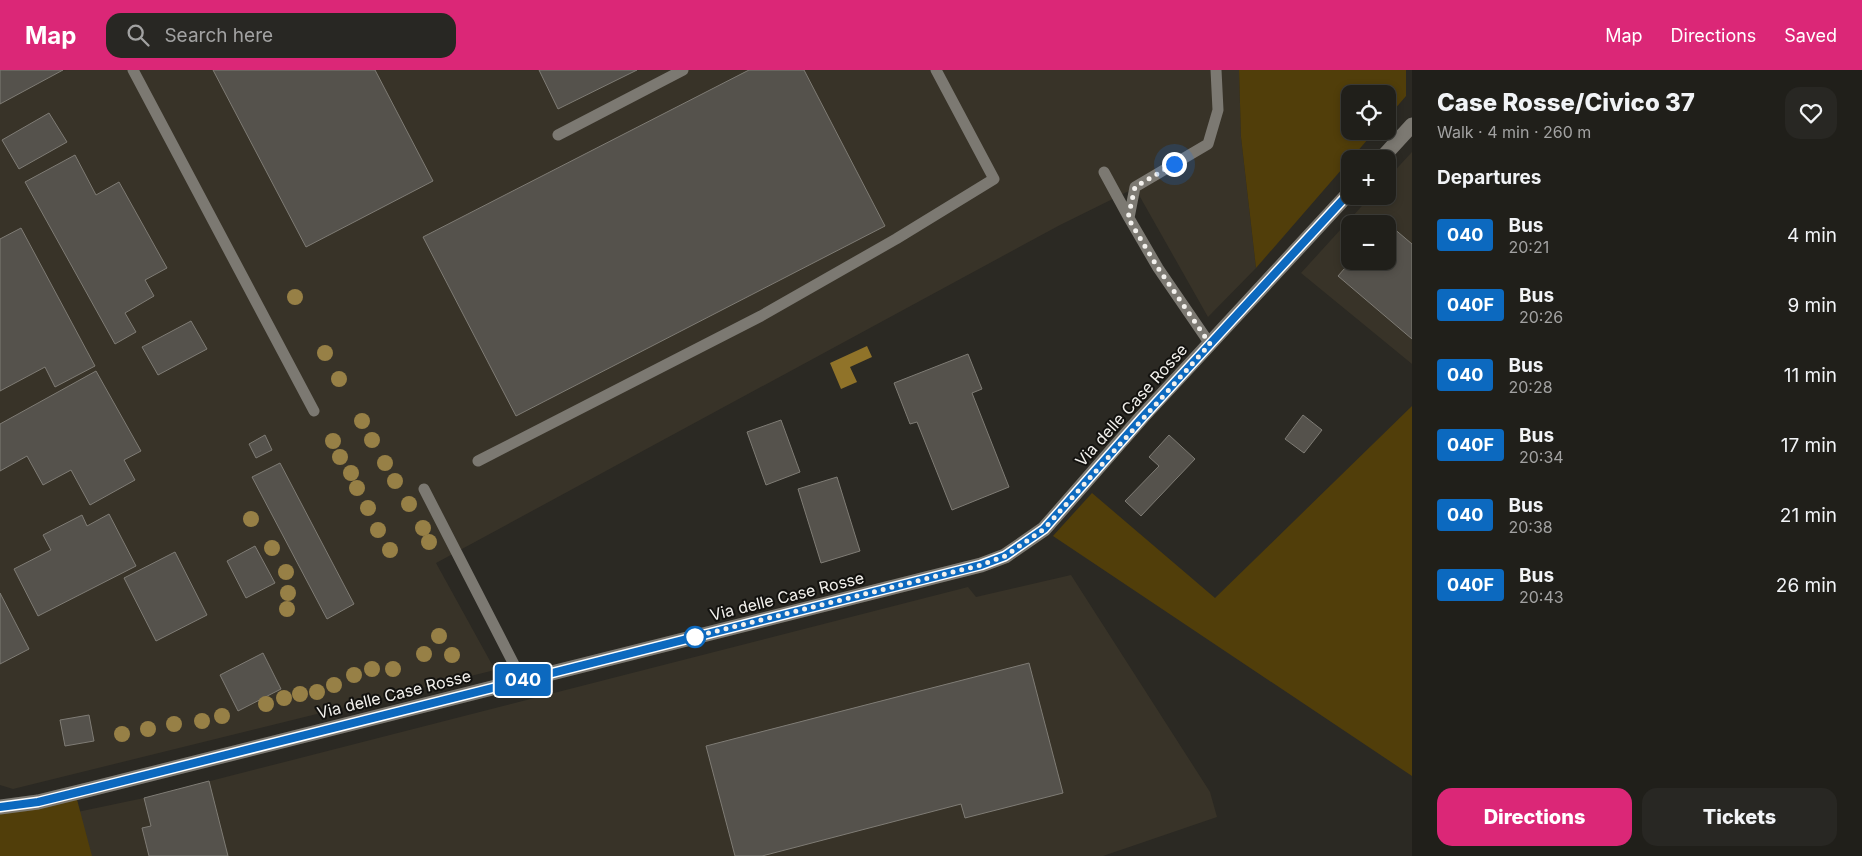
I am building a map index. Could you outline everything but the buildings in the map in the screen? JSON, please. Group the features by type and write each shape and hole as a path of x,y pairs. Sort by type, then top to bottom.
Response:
{"street":[{"path":"1389,150 1412,125"},
{"name":"Via delle Case Rosse","path":"0,807 38,802 981,565 1005,556 1044,529 1341,202"}],"lane":[{"path":"134,70 314,411"},
{"path":"558,135 684,70"},
{"path":"478,461 761,316 896,240 994,179 936,70"},
{"path":"1128,218 1135,187 1208,144 1218,110 1216,70"},
{"path":"1104,172 1128,218 1158,268 1210,344"},
{"path":"424,489 522,680"}],"shaded area":[{"path":"0,70 1239,70 1241,137 1256,268 1208,317 1135,188 1060,225 436,563 495,670 13,789 0,785"},
{"path":"1239,70 1406,70 1406,96 1396,108 1396,85 1341,85 1341,140 1367,140 1358,150 1341,150 1341,170 1256,268 1241,137"},
{"path":"1412,152 1412,364 1301,273 1341,229 1341,270 1396,270 1396,215 1354,215 1363,205 1396,205 1396,169"},
{"path":"867,346 872,357 850,367 857,382 841,389 830,363"},
{"path":"1412,406 1412,776 1053,536 1092,493 1215,598"},
{"path":"1071,575 1210,792 1217,817 1103,856 33,856 0,822 44,819 144,798 968,587 976,597"},
{"path":"75,792 92,856 0,856 0,806"}],"bus line":[{"name":"040","path":"0,807 38,802 95,788 981,565 1005,556 1023,546 1044,529 1142,418 1341,202"}],"route":[{"path":"695,637 693,637 981,565 1005,556 1023,546 1044,529 1210,344 1158,268 1128,218 1135,187 1174,164"}]}
